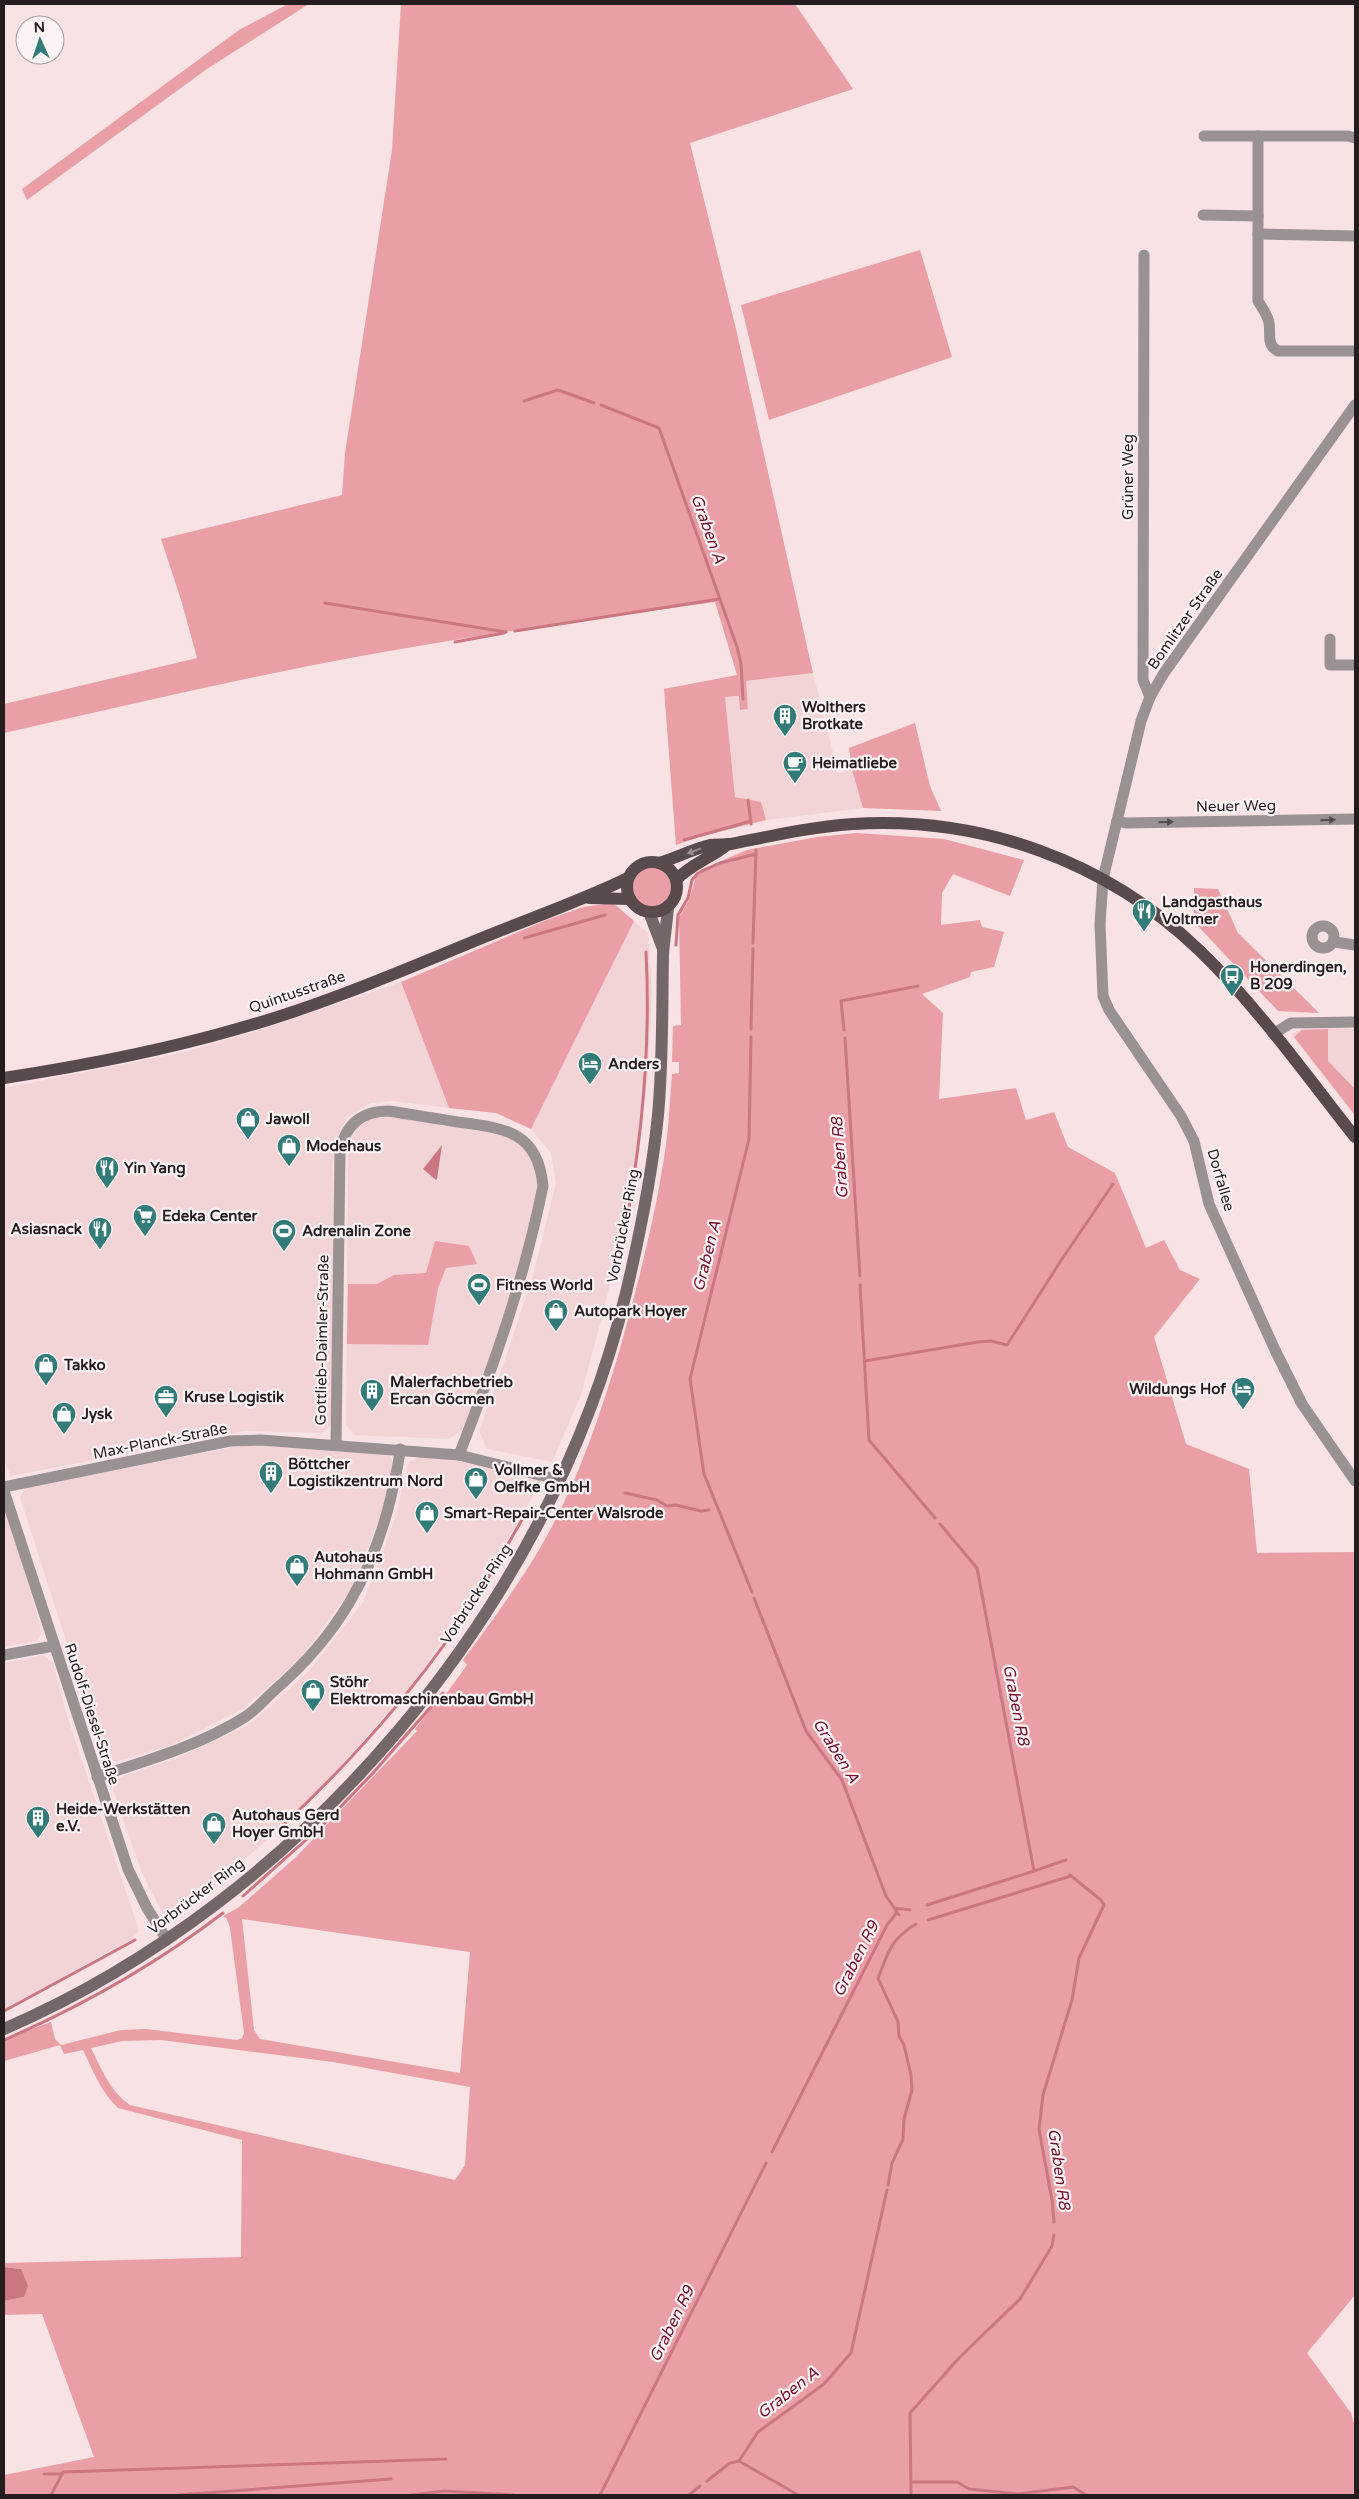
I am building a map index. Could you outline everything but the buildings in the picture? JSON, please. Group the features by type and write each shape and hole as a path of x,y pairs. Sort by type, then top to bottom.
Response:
{"main road":[{"path":"660,863 670,870 676,880 676,894 668,906 659,911 649,912 638,908 630,899 627,885 632,871 645,863 660,863 711,845 728,844 782,832 850,824 954,829 1026,845 1074,864 1103,879 1152,910 1199,950 1273,1034 1355,1137"},
{"path":"676,880 697,862 716,854 728,844"},
{"name":"Quintusstraße","path":"4,1078 153,1050 238,1029 310,1006 588,898 602,888 628,878"},
{"name":"Quintusstraße","path":"588,898 630,899"},
{"name":"Vorbrücker Ring","path":"4,2029 95,1984 167,1940 290,1842 364,1769 412,1713 483,1615 528,1543 560,1480 613,1340 625,1295 652,1162 661,1079 663,950 668,906"},
{"name":"Vorbrücker Ring","path":"649,912 663,950"}],"street":[{"path":"1204,136 1348,136 1355,138"},
{"path":"1258,136 1258,301 1269,321 1270,344 1272,348 1278,351 1355,351"},
{"path":"1204,215 1258,216"},
{"path":"1258,234 1355,236"},
{"name":"Grüner Weg","path":"1144,254 1143,680 1150,697"},
{"name":"Bomlitzer Straße","path":"1103,879 1134,746 1150,697 1164,673 1355,405"},
{"path":"1330,639 1330,665 1355,665"},
{"name":"Neuer Weg","path":"1117,821 1126,823 1355,819"},
{"name":"Dorfallee","path":"1103,879 1100,924 1105,1000 1109,1010 1181,1116 1194,1141 1209,1204 1275,1350 1302,1404 1355,1481"},
{"path":"1334,942 1355,945"},
{"path":"1273,1034 1291,1023 1355,1022"},
{"name":"Gottlieb-Daimler-Straße","path":"336,1444 340,1152 346,1131 354,1122 376,1111 389,1111 503,1128 526,1142 539,1162 542,1174 543,1186 526,1265 498,1355 459,1454"},
{"name":"Max-Planck-Straße","path":"4,1489 230,1441 336,1444 459,1454 560,1480"},
{"path":"97,1777 175,1752 208,1737 246,1716 304,1665 333,1630 356,1595 374,1554 386,1518 400,1449"},
{"name":"Rudolf-Diesel-Straße","path":"4,1489 128,1869 147,1908 167,1940"},
{"path":"4,1656 54,1646"}],"shaded area":[{"path":"288,4 309,4 207,69 27,200 22,189 239,30"},
{"path":"401,4 795,4 853,89 690,143 736,329 813,673 746,681 748,709 740,710 739,696 725,697 735,797 761,802 766,820 699,837 676,845 664,689 737,675 715,602 422,645 324,663 4,733 4,704 197,658 182,603 161,539 342,495 345,453 392,150"},
{"path":"920,250 952,357 769,420 741,305"},
{"path":"813,673 838,773 852,770 863,808 766,820 760,802 735,797 725,697 739,696 748,709 746,681"},
{"path":"915,723 930,786 941,811 863,808 852,770 849,748"},
{"path":"857,833 944,839 1024,860 1010,896 953,874 942,893 941,925 980,920 982,927 1004,932 994,967 971,972 970,977 922,994 943,1013 939,1099 1016,1088 1026,1120 1054,1112 1068,1147 1115,1173 1146,1248 1164,1240 1180,1270 1200,1279 1154,1337 1186,1444 1249,1469 1257,1553 1355,1552 1355,2295 1307,2353 1351,2413 1355,2427 1355,2495 4,2495 4,2475 94,2457 42,2314 4,2315 4,2301 24,2297 21,2269 4,2267 4,2263 241,2257 242,2140 118,2108 102,2088 83,2050 64,2054 60,2045 4,2061 4,2039 51,2022 55,2039 61,2045 121,2030 146,2029 237,2040 242,2038 244,2033 230,1928 227,1919 223,1916 238,1908 295,1858 417,1731 415,1729 443,1693 446,1694 467,1665 463,1660 503,1605 540,1548 565,1501 586,1452 619,1352 640,1275 657,1197 666,1145 672,1074 679,1073 679,1062 672,1062 673,1026 681,1025 679,917 689,900 696,876 702,869 747,850 817,837","holes":["242,1919 470,1952 460,2073 260,2039 254,2030","161,2040 333,2062 470,2087 465,2165 455,2180 130,2105 112,2087 91,2048 122,2041"]},
{"path":"652,867 663,870 669,876 672,887 669,898 663,904 652,907 641,904 635,898 632,887 635,876 641,870"},
{"path":"1194,888 1218,889 1238,933 1319,1013 1278,1011 1194,922"},
{"path":"613,903 634,921 531,1129 496,1113 449,1108 401,982 544,921 583,907"},
{"path":"634,921 648,933 652,993 648,1076 630,1196 605,1305 581,1395 552,1462 487,1449 479,1431 534,1272 556,1183 551,1153 531,1129"},
{"path":"401,982 449,1108 393,1101 371,1103 347,1117 337,1139 333,1164 332,1424 322,1433 244,1431 11,1476 4,1461 4,1088 180,1053 270,1027"},
{"path":"1306,1027 1355,1027 1355,1116 1291,1034"},
{"path":"1328,1029 1328,1061 1355,1089 1355,1115 1294,1037 1302,1030"},
{"path":"395,1114 490,1127 524,1142 541,1185 522,1269 469,1419 460,1432 448,1439 354,1435 346,1425 348,1144 359,1126 376,1117"},
{"path":"442,1145 437,1179 436,1180 423,1169"},
{"path":"435,1241 469,1246 477,1264 446,1268 438,1288 428,1345 347,1344 348,1284 377,1284 394,1275 426,1273"},
{"path":"258,1445 387,1452 394,1463 380,1517 350,1591 299,1660 241,1710 172,1745 116,1762 103,1756 20,1497 25,1488 234,1447"},
{"path":"424,1455 535,1475 541,1482 483,1581 409,1689 337,1770 271,1837 171,1920 163,1914 142,1873 113,1790 118,1778 177,1758 250,1724 309,1671 364,1601 394,1521 409,1462"},
{"path":"4,1504 42,1631 37,1641 4,1647"},
{"path":"43,1655 53,1663 66,1713 139,1930 132,1939 4,2009 4,1663"},
{"path":"4,2267 21,2269 28,2286 24,2297 4,2301"}],"waterway":[{"name":"Graben A","path":"524,401 558,390 594,403"},
{"name":"Graben A","path":"601,405 659,428 737,647 741,664 743,699"},
{"path":"515,631 719,599"},
{"path":"325,603 506,632"},
{"path":"455,642 504,633"},
{"name":"Graben A","path":"748,800 751,824"},
{"path":"684,840 751,821"},
{"name":"Graben A","path":"753,943 756,850"},
{"path":"676,945 678,915 688,898 692,880 698,873 720,863 756,854"},
{"path":"524,938 605,915"},
{"name":"Graben A","path":"751,1029 753,949"},
{"path":"624,1235 636,1164 644,1094 647,1023 646,952"},
{"name":"Graben R8","path":"844,1030 841,1001 918,986"},
{"name":"Graben A","path":"751,1037 749,1139 690,1379 704,1474 752,1592"},
{"name":"Graben R8","path":"845,1038 860,1276"},
{"path":"865,1361 978,1342 991,1341 1007,1345 1113,1184"},
{"name":"Graben R8","path":"860,1285 869,1440 935,1518"},
{"path":"625,1493 657,1500 667,1506 676,1505 701,1511 709,1510"},
{"path":"281,1827 329,1781 374,1732 437,1655 493,1571 527,1511"},
{"name":"Graben R8","path":"940,1524 977,1568 1034,1871 1066,1860"},
{"name":"Graben A","path":"754,1598 806,1731 842,1780 886,1896 899,1915"},
{"path":"243,1896 325,1823 373,1773 443,1693"},
{"path":"927,1905 1034,1871"},
{"name":"Graben R8","path":"1054,2222 1052,2200 1039,2129 1043,2095 1072,2000 1079,1958 1104,1905 1101,1900 1070,1875"},
{"path":"928,1920 1071,1876"},
{"path":"894,1908 910,1910"},
{"name":"Graben R9","path":"772,2152 887,1925 897,1912"},
{"path":"4,2040 90,1999 171,1950 223,1913"},
{"name":"Graben A","path":"888,2185 892,2163 903,2139 904,2119 912,2090 911,2075 904,2045 899,2036 898,2022 878,1978 895,1941 916,1924"},
{"path":"4,2011 135,1940"},
{"name":"Graben R9","path":"600,2495 766,2163"},
{"name":"Graben A","path":"707,2481 730,2463 739,2461 758,2432 824,2384 851,2353 887,2190"},
{"name":"Graben R8","path":"911,2495 910,2413 959,2358 1020,2299 1052,2246 1054,2235"},
{"path":"51,2495 63,2472 446,2459"},
{"path":"739,2461 798,2495"},
{"path":"44,2474 61,2474"},
{"path":"178,2495 391,2479"},
{"path":"912,2482 957,2482 969,2489 1018,2494 1073,2487 1086,2495"},
{"name":"Graben A","path":"689,2495 700,2486"},
{"path":"411,2495 444,2491 513,2495"}],"place":[{"name":"Wolthers Brotkate","path":"785,737"},
{"name":"Heimatliebe","path":"795,784"},
{"name":"Landgasthaus Voltmer","path":"1144,932"},
{"name":"Honerdingen, B 209","path":"1232,997"},
{"name":"Anders","path":"590,1085"},
{"name":"Jawoll","path":"248,1140"},
{"name":"Modehaus","path":"289,1167"},
{"name":"Yin Yang","path":"107,1189"},
{"name":"Edeka Center","path":"145,1237"},
{"name":"Asiasnack","path":"100,1250"},
{"name":"Adrenalin Zone","path":"284,1252"},
{"name":"Fitness World","path":"479,1306"},
{"name":"Autopark Hoyer","path":"556,1332"},
{"name":"Takko","path":"46,1386"},
{"name":"Wildungs Hof","path":"1243,1410"},
{"name":"Malerfachbetrieb Ercan Göcmen","path":"372,1412"},
{"name":"Kruse Logistik","path":"166,1418"},
{"name":"Jysk","path":"64,1435"},
{"name":"Böttcher Logistikzentrum Nord","path":"271,1494"},
{"name":"Vollmer & Oelfke GmbH","path":"476,1500"},
{"name":"Smart-Repair-Center Walsrode","path":"427,1534"},
{"name":"Autohaus Hohmann GmbH","path":"297,1587"},
{"name":"Stöhr Elektromaschinenbau GmbH","path":"313,1712"},
{"name":"Heide-Werkstätten e.V.","path":"38,1839"},
{"name":"Autohaus Gerd Hoyer GmbH","path":"214,1845"}]}
